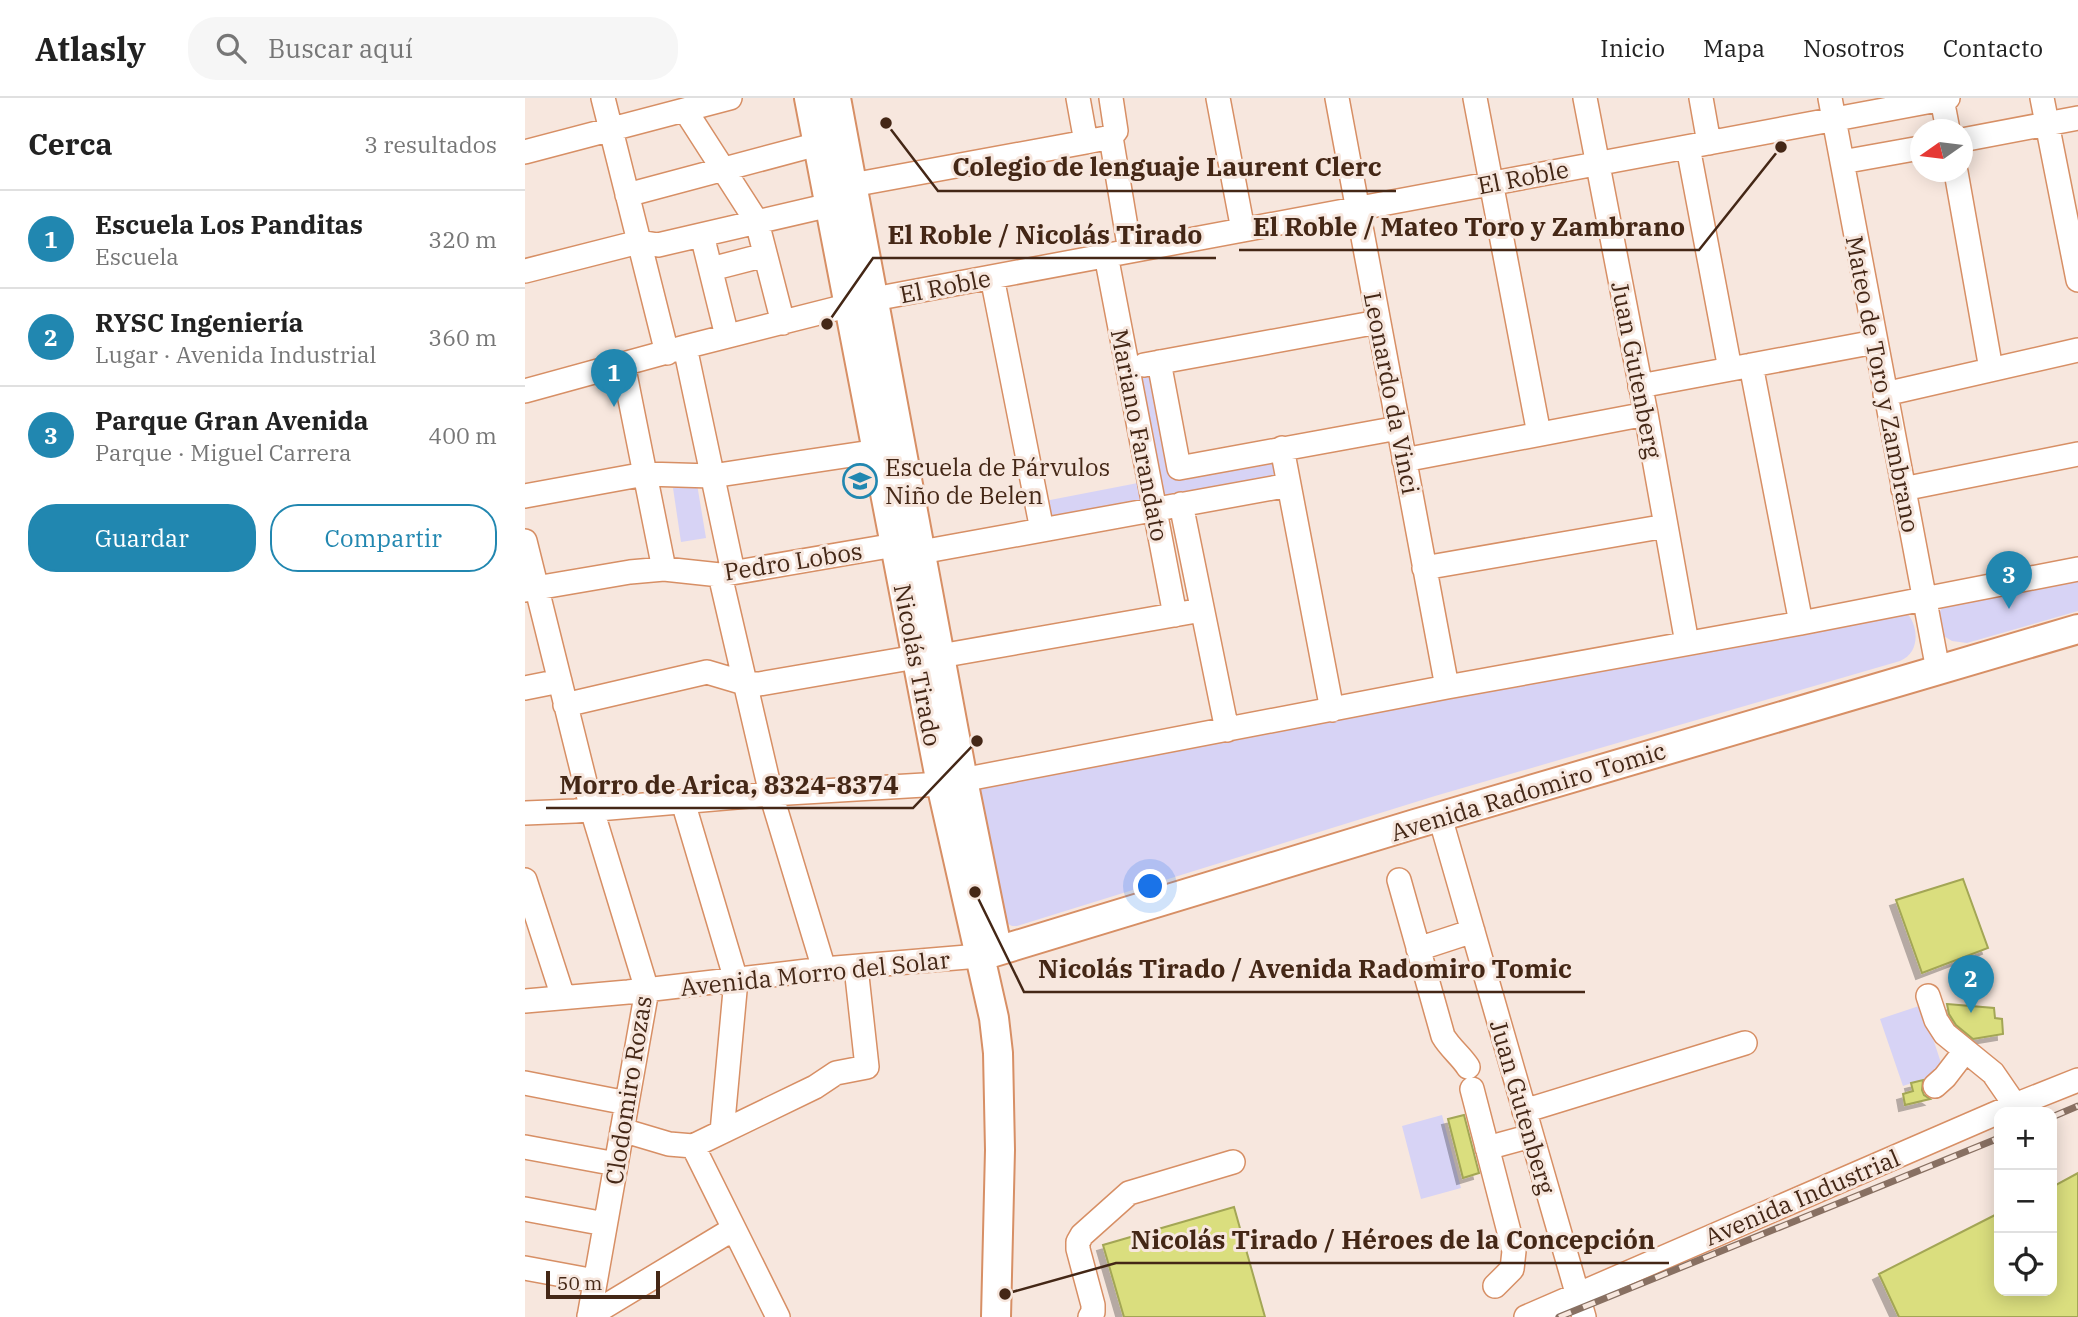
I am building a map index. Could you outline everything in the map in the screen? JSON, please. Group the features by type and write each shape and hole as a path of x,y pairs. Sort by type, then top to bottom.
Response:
{"main road":[{"name":"Nicolás Tirado","path":"809,98 830,205 861,302 952,782 988,953 1011,1024 1016,1138 1011,1317"},
{"name":"Nicolás Tirado","path":"836,98 852,185 861,302 878,451 908,548"},
{"name":"Avenida Radomiro Tomic","path":"988,953 2078,629"},
{"name":"Nicolás Tirado","path":"988,953 998,1053 1000,1150 996,1317"}],"street":[{"path":"603,98 639,242 676,350 712,476 744,683 771,794 824,970"},
{"path":"1078,98 1086,142"},
{"path":"852,185 1111,137 1116,131 1111,98"},
{"path":"1218,98 1243,230"},
{"name":"Leonardo da Vinci","path":"1337,98 1447,687"},
{"path":"1475,98 1539,434"},
{"name":"Juan Gutenberg","path":"1585,98 1687,643"},
{"path":"1701,98 1699,145 1741,367 1801,623"},
{"path":"2042,98 2073,225 2078,280"},
{"path":"1945,99 1947,119"},
{"name":"El Roble","path":"525,391 861,302 1699,145 1832,109 1945,99"},
{"path":"525,152 718,100"},
{"name":"Mateo de Toro y Zambrano","path":"1832,109 1938,670"},
{"path":"685,110 757,222 783,323"},
{"path":"1973,138 2078,118"},
{"path":"1111,137 1130,251"},
{"path":"627,195 818,144"},
{"path":"1842,162 1910,150"},
{"path":"1958,182 1991,369"},
{"path":"525,271 639,242 659,245 830,205"},
{"path":"702,235 727,336"},
{"path":"711,269 765,255"},
{"name":"Mariano Farandato","path":"1107,255 1175,614"},
{"path":"992,277 1042,530"},
{"path":"1127,368 1378,322"},
{"path":"1640,386 1875,342"},
{"path":"1885,394 2078,350"},
{"name":"Mariano Farandato","path":"1159,362 1179,468 1282,448"},
{"path":"623,365 664,569"},
{"path":"1404,460 1646,414"},
{"path":"1332,709 1282,448 1398,428"},
{"path":"525,496 645,474 712,476 878,451"},
{"path":"1903,489 2078,454"},
{"name":"Pedro Lobos","path":"531,589 664,569 726,574 1042,530 1289,485"},
{"name":"Mariano Farandato","path":"1181,505 1227,730"},
{"path":"1424,568 1666,526"},
{"name":"Clodomiro Rozas","path":"525,541 531,589 560,681 591,810 647,990 589,1316"},
{"path":"525,813 952,782 2078,569"},
{"path":"565,705 707,672 744,683 759,684 1202,610"},
{"path":"525,688 560,681"},
{"path":"683,802 736,980 722,1132"},
{"name":"Juan Gutenberg","path":"1440,817 1584,1317"},
{"path":"525,880 563,998"},
{"path":"1399,880 1443,1037 1448,1046 1463,1059 1470,1078 1514,1251 1512,1269 1495,1286"},
{"path":"1418,949 1473,931"},
{"name":"Avenida Morro del Solar","path":"525,1001 988,953"},
{"path":"622,1130 670,1144 693,1146 815,1087 836,1073 867,1067 856,967"},
{"path":"1928,996 1936,1020 1945,1034 1993,1073 2015,1105"},
{"path":"1524,1111 1745,1043"},
{"path":"1935,1086 1965,1051"},
{"name":"Avenida Industrial","path":"1526,1317 2078,1080"},
{"path":"525,1083 627,1103"},
{"path":"1487,1148 1531,1136"},
{"path":"693,1146 778,1317"},
{"path":"525,1147 616,1164"},
{"path":"1090,1317 1093,1305 1077,1242 1081,1235 1135,1190 1233,1162"},
{"path":"525,1209 605,1224"},
{"path":"589,1316 725,1234 736,1234"},
{"path":"525,1268 595,1281"}],"shaded area":[{"path":"1151,373 1173,474 1271,460 1278,462 1280,477 1164,499 1139,375"},
{"path":"1143,482 1147,502 1049,521 1045,501"},
{"path":"697,484 706,538 681,542 673,488"},
{"path":"2078,578 2078,611 1967,643 1952,641 1942,635 1939,614 1947,603"},
{"path":"1905,611 1913,623 1916,638 1912,652 1900,661 1435,796 1017,926 1004,922 979,794 982,787"},
{"path":"1922,1005 1944,1072 1903,1086 1880,1019"},
{"path":"1442,1115 1461,1188 1421,1199 1402,1126"}],"building":[{"path":"1963,879 1988,948 1922,973 1896,900"},
{"path":"1947,1004 1994,1008 1995,1018 2002,1019 2003,1034 1973,1039 1956,1025 1949,1014"},
{"path":"1923,1080 1922,1090 1930,1099 1905,1105 1903,1094 1913,1091 1911,1083"},
{"path":"1464,1115 1479,1173 1463,1178 1448,1119"},
{"path":"2078,1173 2078,1317 1899,1317 1879,1274 1994,1216 1994,1296 2057,1296 2057,1184"},
{"path":"1234,1207 1265,1317 1124,1317 1103,1245"}],"railway":[{"path":"2057,1115 2078,1106"},
{"path":"1559,1317 1994,1140"}],"place":[{"name":"Colegio de lenguaje Laurent Clerc","path":"886,123"},
{"name":"El Roble / Mateo Toro y Zambrano","path":"1781,147"},
{"name":"El Roble / Nicolás Tirado","path":"827,324"},
{"name":"Escuela Los Panditas","path":"614,407"},
{"name":"Escuela de Párvulos Niño de Belen","path":"860,481"},
{"name":"Parque Gran Avenida","path":"2009,609"},
{"name":"Morro de Arica, 8324-8374","path":"977,741"},
{"name":"Nicolás Tirado / Avenida Radomiro Tomic","path":"975,892"},
{"name":"RYSC Ingeniería","path":"1971,1013"},
{"name":"Nicolás Tirado / Héroes de la Concepción","path":"1005,1294"}]}
